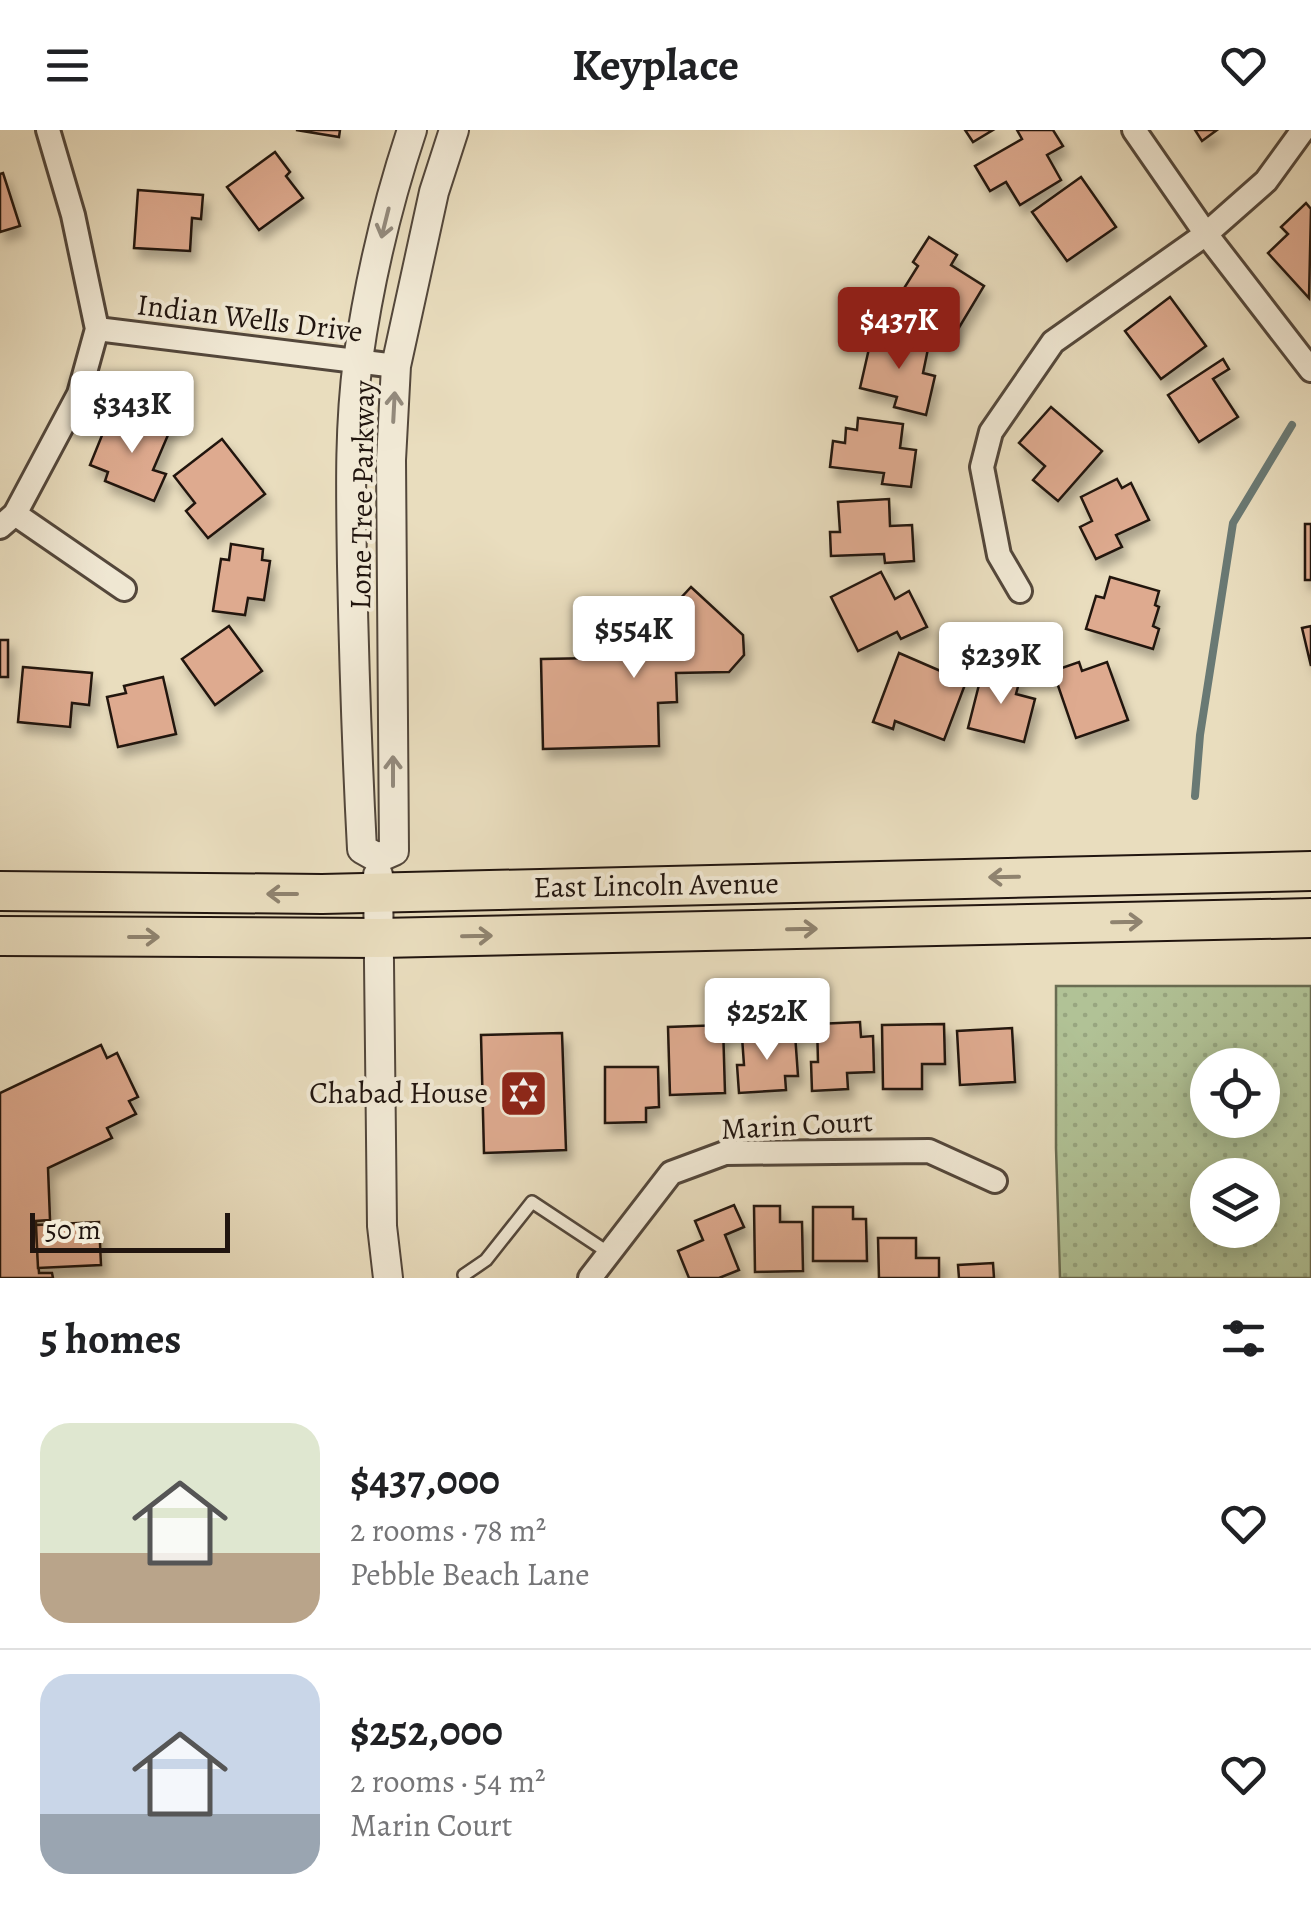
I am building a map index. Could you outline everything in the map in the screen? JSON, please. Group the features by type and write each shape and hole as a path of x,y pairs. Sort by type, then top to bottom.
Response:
{"main road":[{"name":"East Lincoln Avenue","path":"0,891 378,876 1311,871"},
{"name":"East Lincoln Avenue","path":"0,936 380,938 1311,918"}],"street":[{"name":"Indian Wells Drive","path":"8,520 79,394 97,328 73,215 48,130"},
{"name":"Lone Tree Parkway","path":"388,1278 382,1226 378,876 362,849 350,459 358,362 374,269 412,130"},
{"name":"Lone Tree Parkway","path":"378,876 394,850 391,460 396,366 434,192 454,130"},
{"path":"1134,130 1206,234 1311,370"},
{"path":"1020,591 998,555 985,484 982,467 991,432 1053,342 1206,234 1266,181 1302,130"},
{"name":"Indian Wells Drive","path":"97,328 396,366"},
{"path":"8,520 124,589"},
{"name":"Marin Court","path":"590,1278 671,1173 725,1154 929,1151 995,1181"}],"lane":[{"path":"464,1275 486,1260 532,1202 609,1253"}],"green space":[{"path":"1056,986 1311,986 1311,1278 1060,1278"}],"building":[{"path":"296,130 340,130 339,137"},
{"path":"965,130 993,130 973,142"},
{"path":"1017,130 1053,130 1063,146 1047,155 1061,180 1020,205 1006,182 990,191 975,166 1022,139"},
{"path":"1195,130 1217,130 1202,141"},
{"path":"275,152 290,172 286,176 303,198 259,230 227,187"},
{"path":"3,173 20,226 0,232 0,174"},
{"path":"1081,177 1116,227 1067,261 1032,212"},
{"path":"138,190 203,195 201,219 192,218 190,251 134,248"},
{"path":"1306,203 1311,209 1309,298 1268,253 1288,234 1281,227"},
{"path":"929,237 957,255 951,265 984,286 948,346 891,309 918,266 913,262"},
{"path":"1170,297 1206,346 1161,379 1125,331"},
{"path":"873,331 929,344 923,373 935,376 926,415 894,407 897,397 860,388"},
{"path":"1223,359 1229,369 1213,379 1238,417 1199,442 1168,395"},
{"path":"1051,407 1102,451 1058,501 1033,480 1045,466 1019,443"},
{"path":"142,415 171,428 153,470 166,474 154,501 105,481 108,472 90,465 109,418 137,429"},
{"path":"858,418 903,424 900,448 916,450 911,487 882,484 884,473 830,467 833,441 845,443 846,428 857,430"},
{"path":"222,439 265,494 208,538 186,511 195,503 174,476"},
{"path":"1117,479 1122,488 1131,483 1149,520 1116,535 1122,547 1096,559 1080,527 1092,521 1081,497"},
{"path":"889,499 890,526 912,525 914,561 885,563 884,554 831,556 830,532 840,532 838,502"},
{"path":"1305,524 1311,524 1311,580 1305,580"},
{"path":"231,544 263,549 262,560 270,561 264,600 248,598 245,615 213,611 221,559 229,560"},
{"path":"881,572 895,599 909,591 927,627 901,639 897,632 858,651 831,597"},
{"path":"1110,577 1159,591 1153,626 1159,629 1153,649 1086,629 1096,596 1104,598"},
{"path":"691,587 743,635 744,655 729,672 676,673 677,702 658,703 659,746 543,749 541,659 654,657 653,628"},
{"path":"229,626 262,671 215,705 182,659"},
{"path":"1311,626 1311,666 1302,628"},
{"path":"0,640 8,640 8,677 0,677"},
{"path":"899,653 966,682 944,740 895,721 893,729 873,722"},
{"path":"1079,662 1082,671 1107,662 1128,720 1076,738 1053,671"},
{"path":"23,667 92,673 89,705 72,703 70,727 18,722"},
{"path":"983,669 1020,679 1016,694 1035,699 1024,742 968,728"},
{"path":"163,677 176,734 118,747 107,697 126,693 124,686"},
{"path":"860,1022 861,1037 873,1036 874,1072 847,1073 848,1089 812,1091 811,1062 818,1062 817,1024"},
{"path":"944,1024 945,1064 922,1064 922,1089 883,1089 882,1025"},
{"path":"723,1025 725,1093 670,1095 668,1027"},
{"path":"1012,1028 1015,1082 960,1085 957,1031"},
{"name":"Chabad House","path":"562,1033 566,1150 484,1153 481,1035"},
{"path":"795,1034 798,1076 785,1076 786,1090 739,1093 737,1065 744,1065 742,1037"},
{"path":"101,1045 107,1058 117,1053 138,1097 129,1101 136,1114 107,1128 112,1138 48,1168 50,1220 36,1221 36,1225 39,1273 52,1273 53,1278 0,1278 0,1093"},
{"path":"605,1067 658,1067 659,1107 646,1108 646,1122 605,1123"},
{"path":"734,1205 744,1227 725,1235 739,1270 719,1278 689,1278 678,1251 703,1240 695,1221"},
{"path":"754,1206 780,1206 780,1222 802,1222 803,1271 755,1272"},
{"path":"813,1207 853,1207 853,1219 866,1219 867,1261 813,1261"},
{"path":"99,1222 101,1265 38,1268 36,1225"},
{"path":"878,1238 916,1238 916,1258 939,1258 939,1278 879,1278"},
{"path":"993,1263 994,1278 959,1278 958,1265"}],"waterway":[{"path":"1195,796 1200,735 1233,523 1292,425"}],"place":[{"name":"Chabad House","path":"523,1093"}]}
